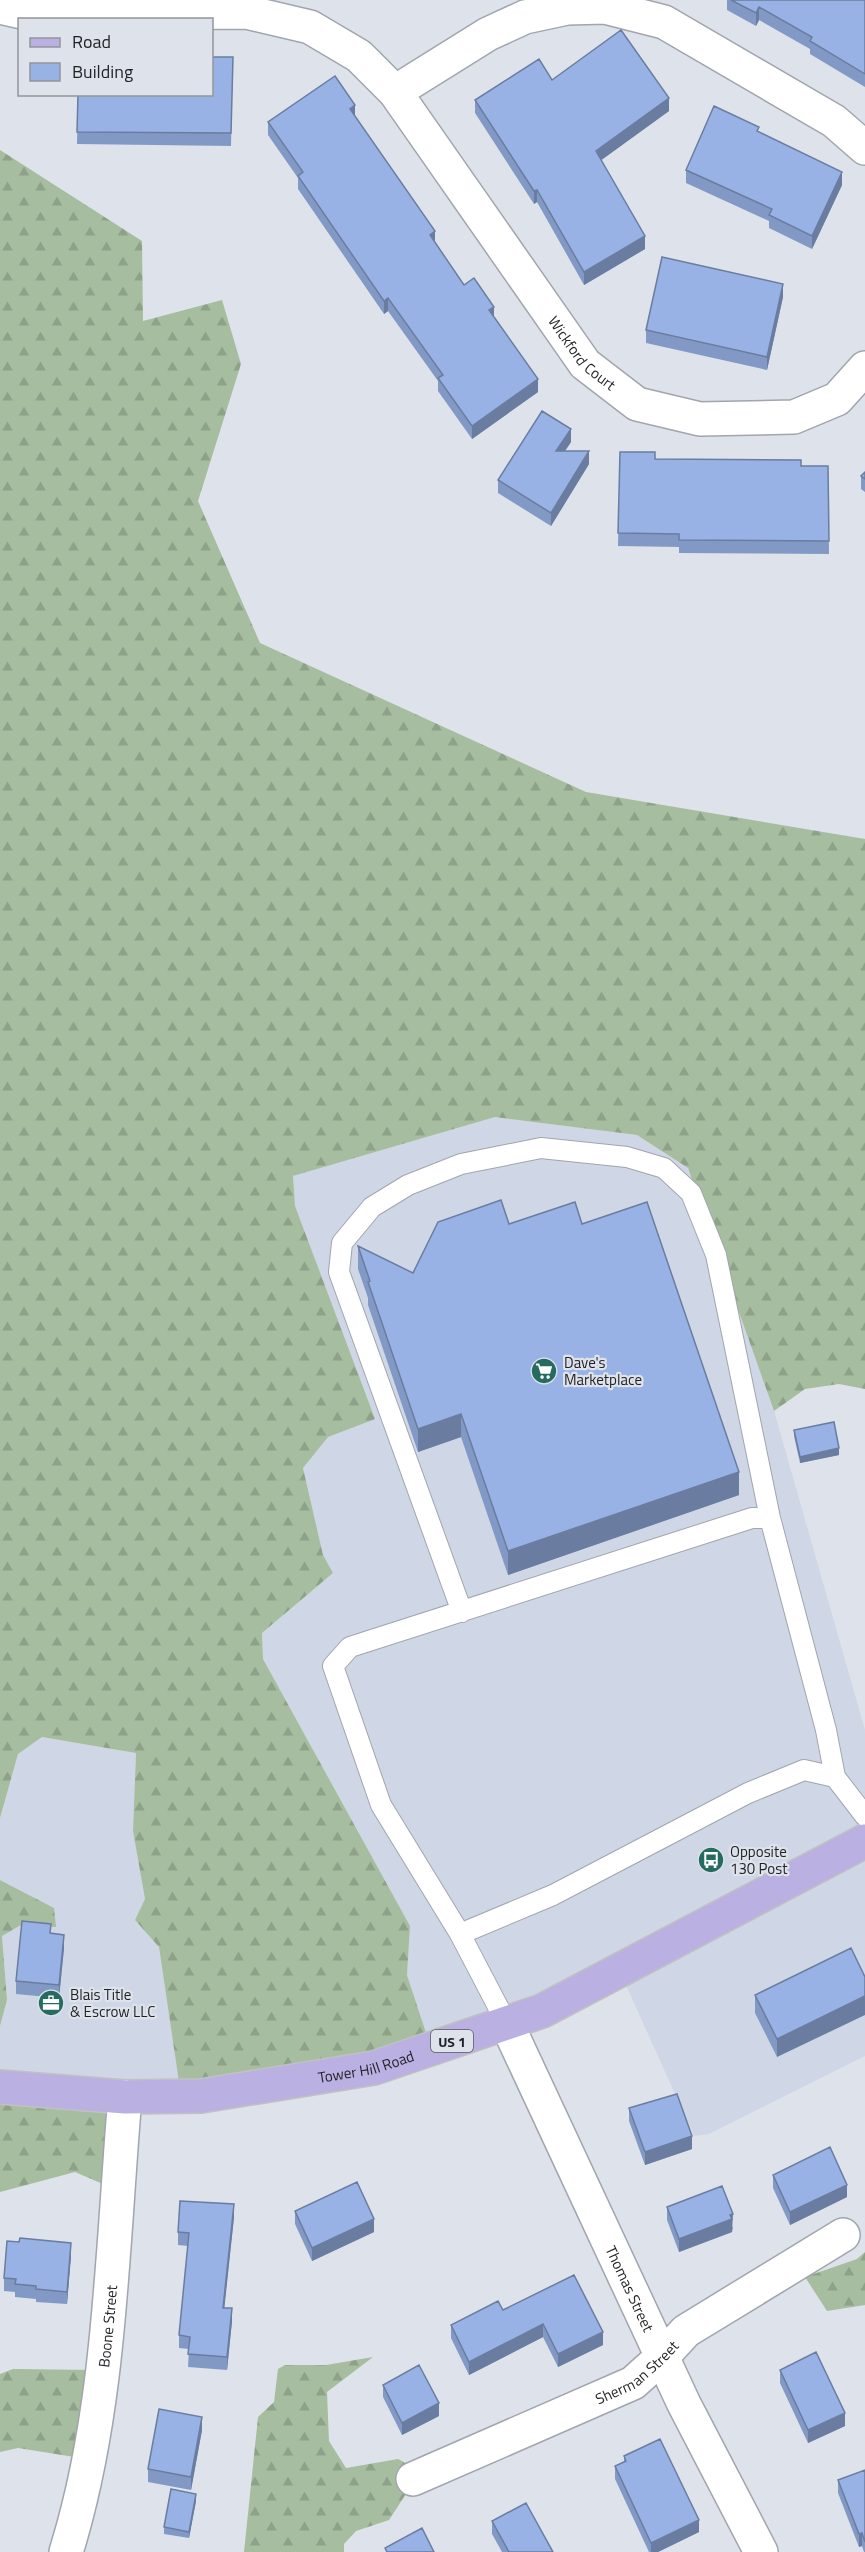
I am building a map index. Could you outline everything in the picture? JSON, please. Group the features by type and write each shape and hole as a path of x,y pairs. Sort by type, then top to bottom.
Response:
{"main road":[{"name":"Tower Hill Road","path":"0,2087 125,2097 201,2096 374,2068 542,2011 865,1841"}],"street":[{"name":"Wickford Court","path":"0,6 26,13 246,12 310,27 359,56 395,92 585,364 637,404 700,419 794,417 837,399 865,368"},
{"path":"395,92 488,34 525,17 567,8 605,7 664,22 834,121 865,148"},
{"name":"Thomas Street","path":"506,2022 684,2404 761,2552"},
{"name":"Boone Street","path":"66,2552 81,2496 102,2380 125,2097"},
{"name":"Sherman Street","path":"413,2479 633,2384 686,2331 843,2235"}],"lane":[{"path":"462,1612 339,1272 342,1244 372,1207 408,1185 461,1164 541,1148 627,1158 664,1167 691,1193 716,1255 770,1518 826,1730 835,1777 865,1816"},
{"path":"506,2022 460,1934 381,1805 333,1666 350,1647 753,1518 770,1518"},
{"path":"460,1934 553,1895 748,1793 804,1770 835,1777"}],"shaded area":[{"path":"495,1117 637,1135 688,1168 774,1411 865,1730 865,2056 709,2134 694,2136 621,1974 430,2045 407,1975 410,1926 263,1659 262,1633 333,1573 323,1555 303,1468 328,1437 295,1206 293,1176"},
{"path":"42,1737 136,1753 133,1831 145,1899 135,1920 159,1947 180,2089 0,2085 0,2026 7,2000 2,1936 21,1925 55,1927 54,1908 0,1880 0,1818 18,1754"}],"green space":[{"path":"0,150 142,241 143,321 222,300 241,364 198,501 260,643 586,792 865,839 865,1389 839,1384 805,1389 774,1411 688,1168 637,1135 495,1117 293,1176 295,1206 375,1419 328,1437 303,1468 323,1555 333,1573 262,1633 263,1659 410,1926 407,1975 430,2045 180,2089 159,1947 135,1920 145,1899 133,1831 136,1753 42,1737 18,1754 0,1818"},
{"path":"0,1880 54,1908 56,1927 21,1925 2,1936 7,2000 0,2026"},
{"path":"0,2085 124,2099 119,2191 75,2172 0,2192"},
{"path":"865,2252 865,2305 827,2311 805,2277 857,2259"},
{"path":"373,2357 327,2392 329,2441 346,2468 398,2459 415,2468 415,2480 389,2520 356,2531 344,2544 344,2552 244,2552 258,2417 274,2402 278,2369 285,2365 326,2365"},
{"path":"13,2369 94,2370 87,2459 18,2448 0,2452 0,2374"}],"building":[{"path":"731,0 865,0 865,74 810,41 812,37 759,7 756,13"},
{"path":"621,30 669,98 596,151 645,236 584,272 537,190 534,191 475,100 539,59 552,80"},
{"path":"213,57 233,57 231,133 77,132 78,96 213,96"},
{"path":"335,76 355,105 350,109 435,231 430,235 464,285 474,278 494,307 489,310 538,379 472,426 438,378 443,375 388,298 384,301 298,176 303,172 268,122"},
{"path":"714,106 759,127 757,131 842,172 812,236 769,215 772,209 686,170"},
{"path":"662,257 783,284 767,357 646,330"},
{"path":"542,411 571,429 556,451 589,451 551,513 498,480"},
{"path":"620,452 655,452 655,459 801,460 801,466 828,466 829,541 679,540 679,534 618,533"},
{"name":"Dave's Marketplace","path":"501,1200 509,1224 575,1202 582,1224 647,1202 739,1472 508,1551 461,1414 418,1429 358,1246 413,1273 438,1222"},
{"path":"834,1422 839,1448 800,1457 794,1430"},
{"path":"22,1921 51,1924 50,1933 64,1935 59,1985 16,1981"},
{"path":"851,1948 865,1977 865,1996 777,2039 755,1995"},
{"path":"677,2094 692,2136 645,2152 629,2108"},
{"path":"830,2147 847,2185 790,2212 773,2175"},
{"path":"357,2182 374,2219 312,2248 295,2211"},
{"path":"722,2186 733,2214 730,2215 732,2219 679,2239 667,2207"},
{"path":"180,2201 234,2204 223,2308 232,2308 227,2357 188,2354 190,2337 179,2335 189,2233 178,2232"},
{"path":"20,2238 71,2243 67,2292 36,2289 36,2286 15,2284 16,2279 4,2278 7,2241 19,2242"},
{"path":"574,2275 603,2332 558,2354 543,2324 469,2362 451,2325 498,2301 503,2310"},
{"path":"816,2352 845,2413 808,2430 780,2370"},
{"path":"419,2365 439,2403 402,2423 383,2385"},
{"path":"159,2409 202,2417 191,2477 148,2469"},
{"path":"660,2439 699,2520 651,2543 615,2466 626,2461 624,2456"},
{"path":"865,2470 865,2542 862,2533 859,2534 838,2480"},
{"path":"171,2489 196,2494 189,2532 164,2527"},
{"path":"526,2503 553,2552 509,2552 492,2521"},
{"path":"422,2528 434,2552 387,2552 385,2548"}],"place":[{"name":"Dave's Marketplace","path":"544,1371"},
{"name":"Opposite 130 Post","path":"711,1860"},
{"name":"Blais Title & Escrow LLC","path":"51,2003"}]}
